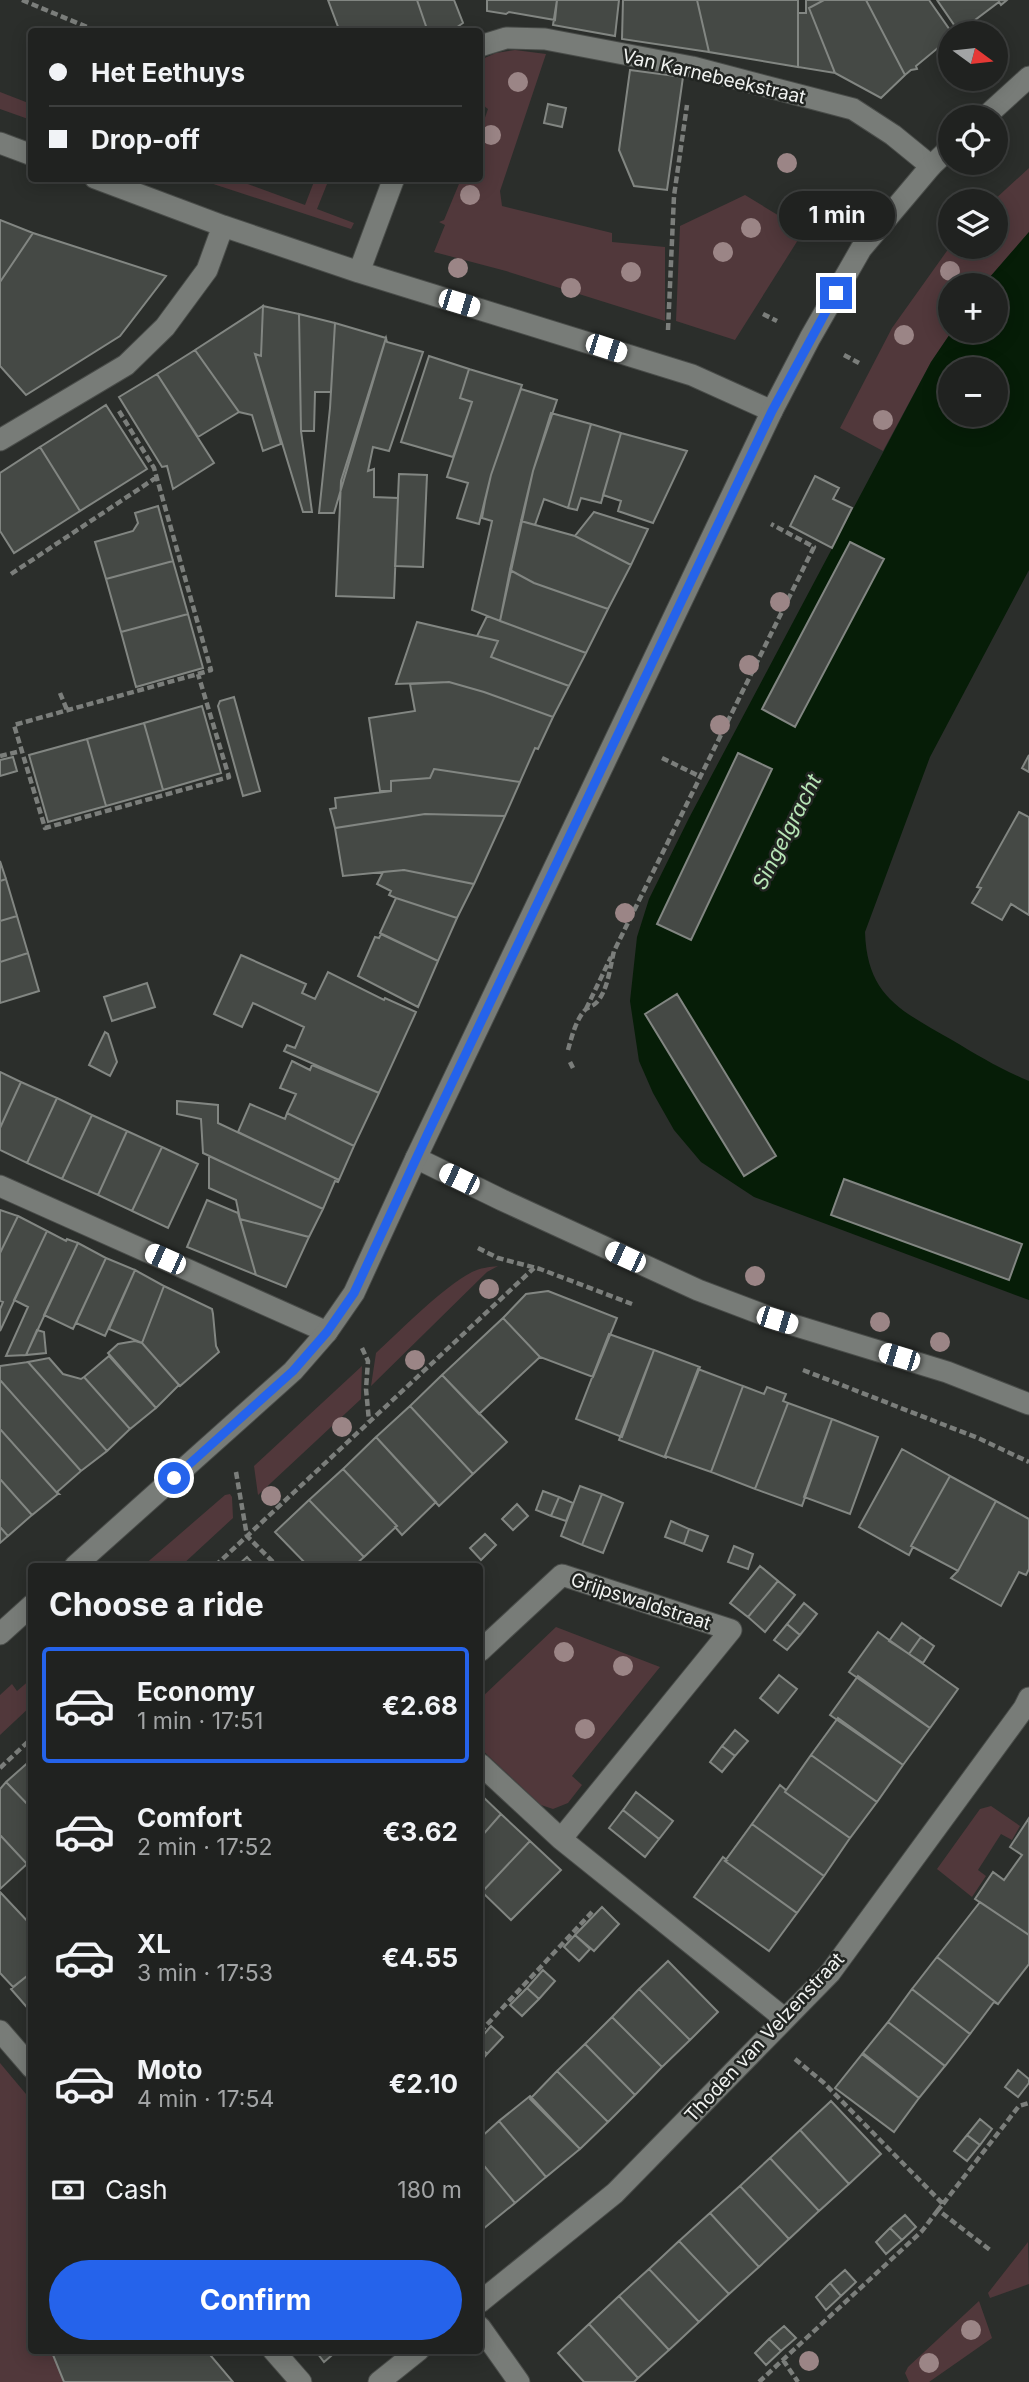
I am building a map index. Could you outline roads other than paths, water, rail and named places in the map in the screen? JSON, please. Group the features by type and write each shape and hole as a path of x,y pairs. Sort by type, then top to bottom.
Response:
{"street":[{"name":"Van Karnebeekstraat","path":"483,45 506,38 545,39 692,67 853,109 931,166"},
{"path":"998,105 1029,77"},
{"path":"0,143 28,154"},
{"path":"78,1563 293,1371 327,1332 354,1293 772,411 861,249 938,159"},
{"path":"106,182 223,226 359,272 692,376 772,411"},
{"path":"359,272 393,182"},
{"path":"0,440 126,365 165,327 207,270 223,226"},
{"path":"416,1158 698,1290 777,1320 947,1372 1029,1404"},
{"path":"0,1186 327,1332"},
{"name":"Grijpswaldstraat","path":"483,1648 562,1575 730,1630 561,1839"},
{"path":"0,1633 28,1608"},
{"name":"Thoden van Velzenstraat","path":"483,2300 615,2193 830,1973 1029,1698"},
{"path":"483,1767 561,1839 785,2019"},
{"path":"0,2031 28,2063"},
{"path":"483,2331 519,2382"},
{"path":"276,2354 301,2382"},
{"path":"379,2382 414,2354"}],"water":[{"name":"Singelgracht","path":"1029,232 1029,570 930,757 865,932 872,972 890,1000 934,1030 1029,1081 1029,1300 754,1197 701,1162 674,1130 653,1093 639,1061 630,1001 637,937 649,899 689,818 931,362 944,343 1008,343 1008,273 993,273"}]}
